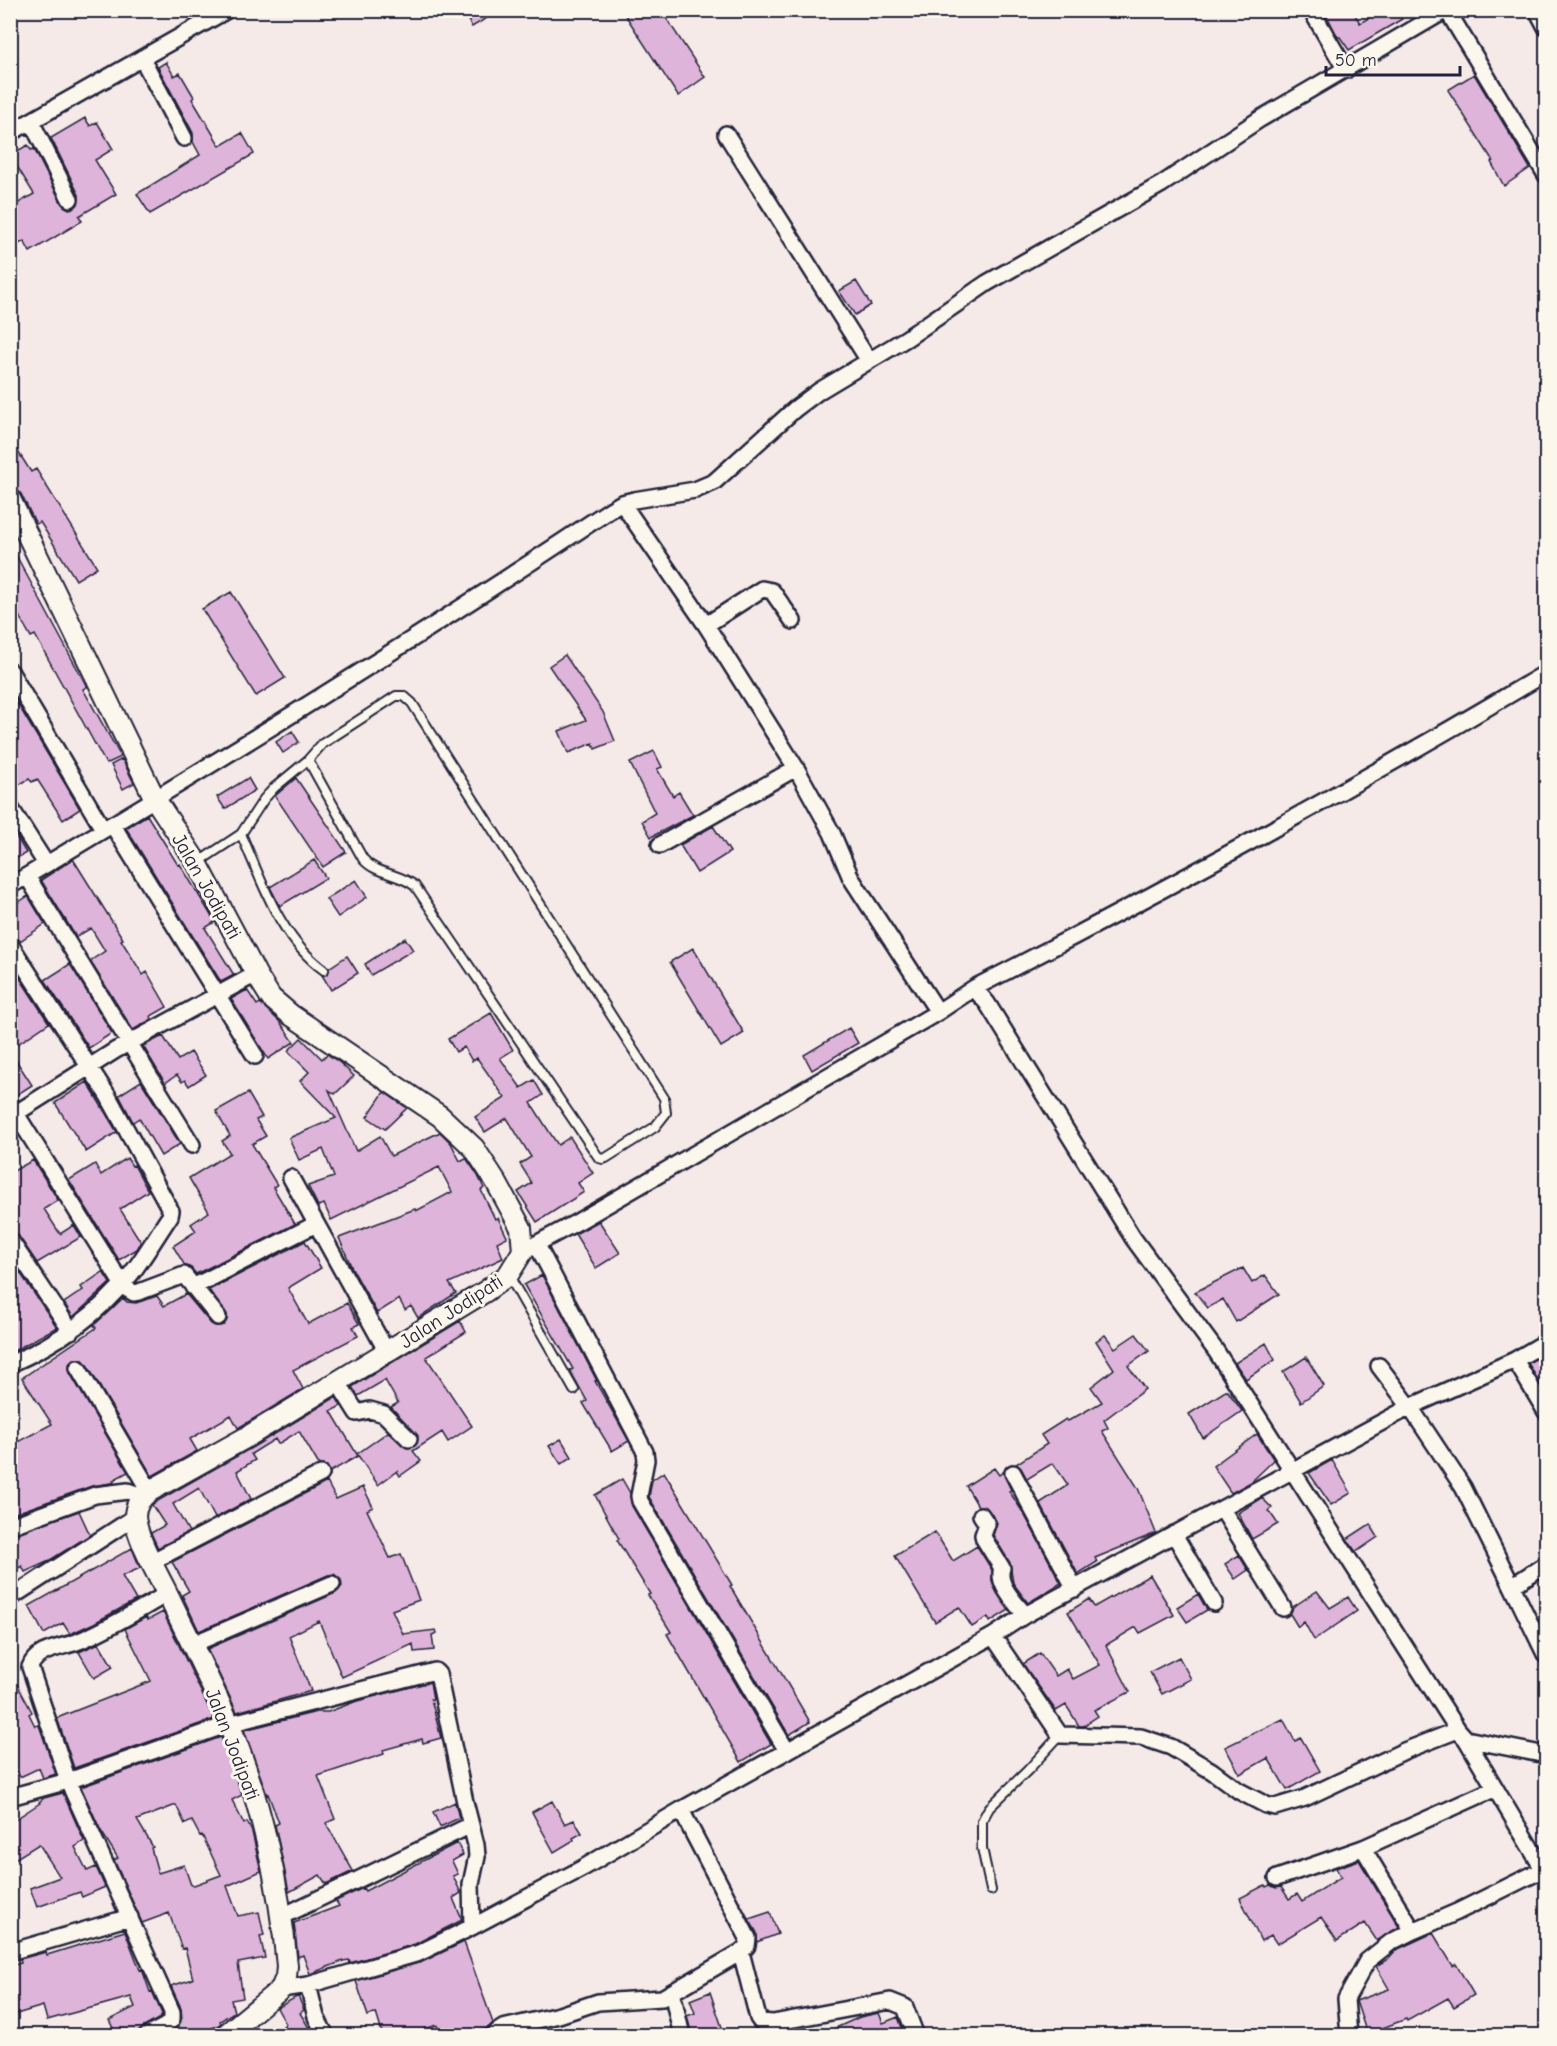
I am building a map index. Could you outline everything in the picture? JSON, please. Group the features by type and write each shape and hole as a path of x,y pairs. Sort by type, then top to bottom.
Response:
{"street":[{"path":"10,133 227,10"},
{"path":"1311,10 1346,70"},
{"path":"10,886 226,756 503,582 622,503 695,490 714,482 795,409 907,338 987,283 1162,184 1260,119 1446,10 1546,175"},
{"path":"1537,10 1546,27"},
{"path":"142,58 184,138"},
{"path":"31,121 70,200"},
{"path":"726,134 869,361"},
{"name":"Jalan Jodipati","path":"10,499 154,799 198,863 271,998 291,1015 440,1116 474,1148 495,1180 530,1248 508,1275 486,1291 247,1437 146,1494"},
{"path":"622,503 706,625 796,768 832,833 851,878 938,1012"},
{"path":"706,625 759,590 765,589 772,591 793,621"},
{"path":"10,670 255,1056"},
{"path":"787,1751 640,1502 645,1452 530,1248 938,1012 974,988 1227,856 1546,673"},
{"path":"660,845 796,768"},
{"path":"10,807 46,864"},
{"path":"27,876 192,1145"},
{"path":"10,944 90,1066 171,1211 125,1287 71,1331 42,1351 10,1364"},
{"path":"218,1317 186,1276 182,1275 134,1293 125,1287 12,1111 256,974"},
{"path":"974,988 993,1013 1133,1238 1216,1351 1462,1735 1545,1871 1391,1942 1367,1961 1346,1999 1349,2036"},
{"path":"291,1178 387,1352"},
{"path":"193,1287 316,1224"},
{"path":"10,1240 71,1331"},
{"path":"224,2036 281,1989 308,1985 419,1953 472,1927 583,1868 681,1810 1174,1534 1410,1407 1515,1360 1546,1342"},
{"path":"1515,1360 1546,1412"},
{"path":"1379,1366 1410,1407 1462,1487 1546,1656"},
{"path":"78,1368 146,1494"},
{"path":"337,1380 354,1408 384,1414 409,1439"},
{"path":"1013,1473 1076,1589"},
{"path":"151,1562 321,1474"},
{"path":"10,1526 95,1495 128,1491 146,1494"},
{"path":"10,1598 135,1517 137,1506 146,1494"},
{"path":"1222,1509 1283,1608"},
{"path":"981,1515 987,1526 984,1539 1002,1568 1000,1575 1002,1582 1025,1616"},
{"name":"Jalan Jodipati","path":"135,1517 151,1562 229,1724 246,1769 279,1901 287,1966 286,1977 281,1989"},
{"path":"1174,1534 1214,1603"},
{"path":"1512,1586 1546,1564"},
{"path":"191,1645 332,1584"},
{"path":"147,2036 170,2023 173,2016 68,1781 30,1670 31,1664 44,1653 80,1641 168,1594"},
{"path":"993,1636 1060,1735 1141,1737 1171,1747 1212,1771 1239,1791 1266,1805 1275,1807 1305,1798 1404,1751 1462,1735 1546,1755"},
{"path":"10,1797 68,1781 229,1724 435,1671 438,1674 477,1856 471,1884 472,1927"},
{"path":"1277,1878 1363,1848 1494,1789"},
{"path":"496,2036 497,2032 503,2028 560,2015 598,2002 662,1998 741,1952 747,1946 748,1938 681,1810"},
{"path":"281,1917 471,1825"},
{"path":"1363,1848 1413,1931"},
{"path":"10,1952 130,1917"},
{"path":"741,1952 761,2022 773,2023 891,2001 904,2007 916,2036"},
{"path":"308,1985 316,2017 326,2036"},
{"path":"672,1992 682,2036"}],"lane":[{"path":"198,863 241,834 274,788 308,760 327,740 396,696 404,696 664,1098 666,1113 660,1123 606,1158 599,1158 415,886 406,880 376,869 363,858 308,760"},
{"path":"241,834 283,927 311,960 324,970"},
{"path":"508,1275 574,1390"},
{"path":"991,1890 980,1835 982,1821 989,1808 1060,1735"}],"building":[{"path":"462,10 500,10 472,27"},
{"path":"622,10 661,10 705,77 678,96"},
{"path":"1324,10 1352,10 1360,23 1383,10 1392,10 1402,19 1349,50 1338,37"},
{"path":"166,62 174,76 180,73 194,97 192,99 220,146 242,133 254,154 150,214 137,194 200,155 193,142 193,133 158,67"},
{"path":"1474,74 1530,168 1504,186 1491,162 1493,161 1448,90"},
{"path":"85,118 90,126 97,122 113,149 95,160 116,194 79,216 82,221 30,252 24,241 10,249 10,208 34,194 10,155 28,145 31,150 34,149 62,204 69,209 74,208 78,204 79,195 51,138"},
{"path":"856,281 871,305 855,315 839,291"},
{"path":"10,439 31,472 36,469 97,567 76,580 40,522 36,524 21,494 10,482"},
{"path":"10,544 87,687 83,689 121,757 106,764 35,635 31,637 10,600"},
{"path":"231,592 285,678 256,696 202,609"},
{"path":"565,655 603,712 615,741 595,749 593,743 568,753 559,731 586,720 549,666"},
{"path":"10,691 80,809 63,820 37,779 32,782 29,779 10,790"},
{"path":"292,731 299,742 283,753 276,742"},
{"path":"654,751 662,767 657,769 673,796 679,792 693,815 651,837 642,821 655,813 630,763"},
{"path":"122,759 134,783 123,789 111,765"},
{"path":"248,778 255,790 225,809 217,797"},
{"path":"296,778 346,852 323,867 275,796"},
{"path":"147,815 215,922 205,928 234,975 221,982 126,828"},
{"path":"10,826 26,853 10,862"},
{"path":"713,826 730,852 697,873 680,845"},
{"path":"73,859 143,975 147,972 167,1007 133,1030 90,961 105,951 91,928 76,937 41,880"},
{"path":"314,860 326,878 280,906 270,887"},
{"path":"356,880 367,897 338,917 326,899"},
{"path":"28,896 45,924 20,941 10,934 10,908"},
{"path":"405,938 413,950 371,975 365,964"},
{"path":"693,948 744,1033 721,1047 670,962"},
{"path":"347,956 358,973 331,990 322,975 328,974 329,968"},
{"path":"10,963 49,1023 10,1049"},
{"path":"70,964 112,1033 89,1048 45,980"},
{"path":"247,990 257,1005 260,1003 280,1022 294,1042 268,1059 231,999"},
{"path":"491,1013 513,1050 500,1058 521,1088 534,1080 543,1095 531,1103 550,1133 558,1145 570,1137 593,1173 578,1183 584,1192 537,1222 518,1192 532,1183 520,1164 531,1157 507,1118 485,1132 475,1117 505,1098 477,1058 472,1061 464,1047 456,1052 448,1039"},
{"path":"849,1028 858,1043 812,1070 804,1055"},
{"path":"163,1036 178,1060 191,1052 206,1075 189,1086 177,1075 165,1083 143,1046"},
{"path":"301,1038 322,1059 327,1054 354,1076 335,1094 329,1090 356,1151 380,1136 391,1156 440,1132 451,1143 460,1161 466,1158 477,1174 484,1188 481,1190 507,1237 497,1242 503,1258 449,1283 456,1293 418,1318 411,1306 405,1310 399,1299 377,1313 352,1268 339,1238 415,1209 416,1211 452,1192 439,1167 331,1220 324,1204 318,1206 308,1186 334,1177 323,1149 299,1160 289,1138 336,1118 300,1081 309,1072 288,1051"},
{"path":"10,1051 32,1085 15,1096 10,1094"},
{"path":"141,1081 180,1144 161,1156 139,1118 133,1122 119,1095"},
{"path":"87,1082 117,1132 86,1152 55,1103"},
{"path":"384,1092 407,1108 385,1129 367,1117"},
{"path":"248,1093 262,1117 256,1120 266,1136 252,1144 277,1185 273,1187 295,1224 196,1274 191,1268 185,1266 173,1246 196,1231 191,1224 209,1212 189,1178 230,1153 222,1141 230,1136 216,1111"},
{"path":"127,1158 132,1166 134,1165 148,1191 120,1209 141,1242 137,1249 119,1260 69,1180 95,1164 101,1175"},
{"path":"33,1160 58,1200 44,1209 60,1234 74,1225 81,1237 37,1263 18,1235 10,1230 10,1173"},
{"path":"599,1221 620,1253 596,1268 575,1234"},
{"path":"305,1241 321,1268 288,1288 308,1324 347,1303 359,1324 353,1327 358,1336 293,1370 303,1389 238,1428 231,1415 190,1439 197,1451 152,1476 86,1363 82,1359 74,1359 69,1364 70,1373 128,1472 113,1480 114,1482 92,1486 10,1515 10,1446 52,1424 22,1378 96,1328 94,1325 123,1298 127,1302 136,1303 157,1296 164,1306 186,1294 211,1324 224,1325 227,1315 209,1290"},
{"path":"10,1258 57,1327 10,1353"},
{"path":"1243,1268 1252,1283 1265,1275 1279,1294 1236,1322 1223,1299 1208,1308 1195,1292"},
{"path":"103,1272 110,1283 73,1317 64,1303 83,1290 81,1287"},
{"path":"542,1275 597,1381 595,1381 629,1441 612,1451 583,1403 587,1401 570,1370 573,1369 524,1285"},
{"path":"460,1321 466,1332 426,1357 472,1426 448,1442 442,1432 413,1451 421,1461 400,1476 397,1471 378,1485 357,1454 388,1432 407,1448 416,1445 418,1436 391,1407 398,1403 385,1380 358,1396 352,1387"},
{"path":"1136,1334 1149,1351 1128,1366 1145,1389 1104,1420 1108,1428 1102,1431 1138,1488 1156,1533 1095,1558 1097,1562 1078,1574 1040,1503 1068,1485 1053,1463 1027,1479 1016,1464 1047,1444 1041,1435 1066,1419 1068,1421 1102,1402 1091,1387 1114,1369 1096,1341 1105,1335 1115,1348"},
{"path":"1266,1343 1275,1360 1246,1379 1235,1363"},
{"path":"1546,1353 1546,1394 1528,1363"},
{"path":"1306,1357 1324,1386 1301,1402 1283,1372"},
{"path":"1227,1390 1242,1411 1203,1438 1189,1414"},
{"path":"336,1397 341,1406 331,1411 358,1456 330,1472 327,1466 319,1465 299,1431 278,1444 275,1439 251,1454 255,1460 237,1471 251,1499 215,1518 199,1488 173,1504 189,1532 158,1548 151,1533 165,1525 152,1505 154,1503"},
{"path":"1257,1434 1274,1460 1251,1482 1231,1493 1213,1466"},
{"path":"561,1439 572,1457 561,1464 549,1446"},
{"path":"1332,1460 1351,1493 1331,1505 1309,1473"},
{"path":"994,1468 999,1475 1003,1472 1011,1490 1009,1491 1061,1583 1028,1603 1013,1583 1010,1563 993,1535 997,1523 995,1519 986,1507 978,1506 966,1486"},
{"path":"664,1472 810,1722 789,1735 649,1497 652,1480"},
{"path":"622,1479 630,1493 632,1506 771,1744 741,1762 667,1634 671,1632 617,1540 619,1539 595,1495"},
{"path":"327,1482 336,1499 363,1487 373,1507 367,1510 390,1558 401,1554 419,1600 392,1610 403,1634 436,1630 437,1633 432,1635 434,1650 414,1652 413,1644 342,1677 319,1621 289,1636 311,1691 237,1712 207,1649 336,1593 342,1586 341,1580 334,1574 328,1575 199,1631 182,1595 189,1591 172,1562"},
{"path":"1262,1498 1272,1508 1269,1511 1278,1524 1252,1539 1238,1513"},
{"path":"79,1511 90,1535 47,1562 25,1572 22,1566 10,1572 10,1535"},
{"path":"1370,1524 1378,1537 1356,1552 1347,1539"},
{"path":"935,1532 953,1561 977,1546 992,1570 992,1582 996,1591 1009,1610 990,1622 988,1617 972,1627 959,1607 935,1622 895,1556"},
{"path":"132,1548 140,1568 122,1576 136,1600 70,1634 63,1623 44,1634 29,1606"},
{"path":"1239,1555 1248,1570 1235,1579 1225,1564"},
{"path":"1150,1575 1174,1615 1140,1633 1136,1627 1106,1645 1130,1692 1094,1710 1098,1716 1083,1726 1079,1726 1066,1705 1056,1711 1023,1664 1040,1653 1056,1676 1067,1669 1073,1679 1100,1665 1068,1612 1089,1599 1094,1607"},
{"path":"1317,1591 1330,1608 1348,1597 1357,1611 1314,1640 1304,1622 1298,1627 1290,1614 1293,1607"},
{"path":"1198,1594 1207,1610 1187,1622 1177,1607"},
{"path":"163,1612 214,1719 74,1768 57,1718 151,1681 125,1629 146,1617 148,1620"},
{"path":"99,1643 113,1667 94,1678 79,1652"},
{"path":"1179,1657 1191,1679 1162,1694 1150,1672"},
{"path":"10,1671 32,1712 29,1714 35,1726 39,1725 56,1774 43,1778 39,1768 20,1777 10,1758"},
{"path":"430,1682 433,1699 431,1699 441,1738 423,1743 422,1739 383,1750 384,1754 318,1776 335,1819 326,1823 353,1871 326,1884 320,1875 289,1892 275,1825 279,1823 244,1730 317,1712 328,1712 357,1701"},
{"path":"1283,1719 1295,1741 1301,1738 1320,1771 1287,1790 1268,1758 1240,1774 1225,1747"},
{"path":"221,1737 242,1795 232,1800 244,1824 247,1822 252,1832 261,1871 227,1886 238,1916 259,1912 264,1935 260,1936 265,1958 238,1963 243,1998 231,2000 234,2012 220,2021 221,2023 217,2026 205,2031 207,2036 169,2036 182,2019 181,2008 171,1986 193,1979 185,1948 182,1949 169,1913 142,1923 114,1860 118,1858 101,1831 81,1787","holes":["176,1805 185,1824 192,1821 200,1836 202,1835 221,1875 191,1885 184,1865 158,1873 151,1848 153,1847 137,1820"]},
{"path":"63,1793 84,1841 75,1847 87,1871 96,1867 105,1887 82,1897 80,1892 37,1907 30,1888 60,1877 39,1844 10,1862 10,1823 44,1798"},
{"path":"552,1801 565,1824 574,1820 582,1833 554,1852 532,1812"},
{"path":"455,1802 459,1818 440,1827 433,1812"},
{"path":"457,1843 463,1855 452,1861 458,1874 453,1876 461,1893 453,1898 462,1920 415,1944 350,1963 349,1960 343,1961 310,1974 303,1955 298,1957 294,1923 339,1906 336,1901 363,1888 365,1891"},
{"path":"1359,1860 1399,1927 1377,1941 1365,1923 1337,1941 1321,1917 1277,1944 1271,1935 1261,1941 1240,1898 1265,1885 1266,1887 1270,1885 1276,1888 1281,1887 1289,1899 1297,1894 1302,1902 1341,1877 1336,1868"},
{"path":"770,1912 778,1934 757,1942 757,1933 749,1919"},
{"path":"125,1931 140,1970 142,1969 150,1992 152,1991 162,2014 160,2018 142,2028 137,2036 117,2036 109,2020 135,2007 131,1997 47,2020 43,2006 10,2016 10,1966 21,1963 20,1959 46,1952 47,1955"},
{"path":"1433,1933 1453,1966 1456,1964 1474,1995 1454,2007 1448,1998 1407,2021 1406,2019 1367,2034 1356,2001 1389,1989 1376,1966 1388,1959 1396,1950"},
{"path":"464,1942 493,2023 488,2028 473,2034 472,2029 441,2036 437,2025 404,2036 383,2036 376,2013 368,2016 356,1981 422,1962"},
{"path":"710,1992 725,2036 692,2036 687,2016 695,2013 690,2000"},
{"path":"298,1996 304,2010 300,2013 314,2036 289,2036 283,2026 286,2024 277,2008"},
{"path":"879,2013 883,2023 898,2017 905,2036 818,2036 860,2017"}],"tunnel":[{"path":"173,2016 183,2036"}]}
